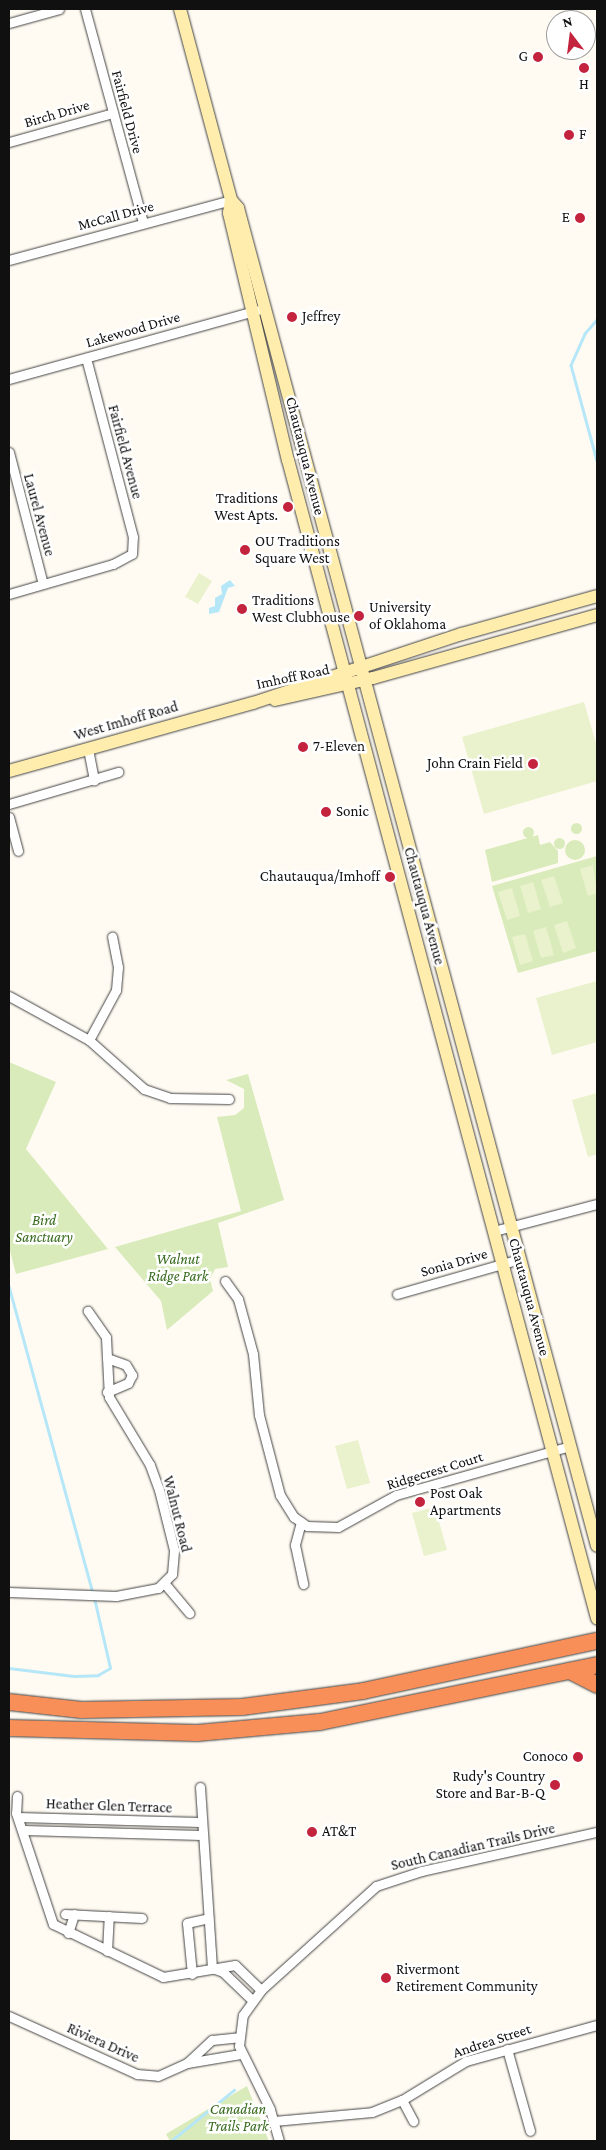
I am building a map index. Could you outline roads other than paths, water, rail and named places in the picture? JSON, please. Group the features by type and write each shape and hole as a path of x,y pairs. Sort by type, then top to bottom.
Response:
{"highway":[{"path":"9,1702 82,1710 242,1707 363,1691 597,1641"},
{"path":"9,1728 188,1733 320,1722 597,1665"},
{"path":"570,1671 597,1685"}],"main road":[{"name":"Chautauqua Avenue","path":"180,9 231,200 229,213 259,309 364,680 597,1546"},
{"name":"Chautauqua Avenue","path":"259,309 345,676 597,1618"},
{"name":"Imhoff Road","path":"253,703 345,676 360,666 597,596"},
{"name":"Imhoff Road","path":"345,676 364,680 597,616"},
{"name":"West Imhoff Road","path":"9,771 253,703"}],"street":[{"path":"9,23 59,9"},
{"name":"Fairfield Drive","path":"86,9 143,222"},
{"name":"Birch Drive","path":"9,142 113,112"},
{"name":"McCall Drive","path":"9,260 143,222 231,200"},
{"name":"Lakewood Drive","path":"9,380 259,309"},
{"name":"Fairfield Avenue","path":"43,584 113,564 132,554 133,537 86,358"},
{"name":"Laurel Avenue","path":"9,452 43,584"},
{"path":"9,594 43,584"},
{"path":"88,749 94,780"},
{"path":"9,804 118,772"},
{"path":"9,817 18,851"},
{"path":"89,1040 116,990 118,966 112,937"},
{"path":"9,996 89,1040 144,1089 170,1098 229,1099"},
{"path":"494,1231 597,1204"},
{"name":"Sonia Drive","path":"397,1294 520,1259"},
{"path":"225,1281 238,1299 253,1354 259,1415 280,1496 301,1522 295,1546 303,1584"},
{"name":"Walnut Road","path":"88,1312 106,1337 108,1392 159,1490 175,1558 165,1584"},
{"path":"106,1358 126,1365 132,1375 128,1383 108,1392"},
{"name":"Ridgecrest Court","path":"301,1522 338,1527 396,1495 570,1446"},
{"path":"9,1592 106,1597 165,1584 189,1613"},
{"path":"200,1787 200,1835 212,1968"},
{"path":"17,1796 18,1817 24,1830 47,1913 54,1924 68,1933 163,1977 192,1974 224,1964 241,1967 261,1990"},
{"name":"Heather Glen Terrace","path":"18,1817 200,1822"},
{"name":"Heather Glen Terrace","path":"24,1830 200,1835"},
{"name":"South Canadian Trails Drive","path":"279,2141 274,2120 240,2054 239,2036 252,2000 261,1990 376,1886 427,1869 597,1832"},
{"path":"68,1933 70,1914 142,1918"},
{"path":"108,1951 109,1916"},
{"path":"192,1974 188,1923 208,1918"},
{"path":"212,1968 223,1972 252,2000"},
{"name":"Riviera Drive","path":"9,2016 137,2074 158,2076 186,2063 240,2054"},
{"name":"Andrea Street","path":"274,2120 357,2114 402,2100 466,2061 597,2025"},
{"name":"Riviera Drive","path":"186,2063 212,2040 239,2036"},
{"path":"508,2049 530,2131"},
{"path":"402,2100 413,2121"}],"water":[{"path":"230,580 235,586 228,588 219,612 209,614 209,608 215,606 215,598 222,594 221,586"}],"waterway":[{"path":"597,320 585,334 571,365 597,461"},
{"path":"9,1286 93,1593"},
{"path":"9,1668 74,1676 98,1675 110,1668 94,1598"},
{"path":"171,2141 234,2090"}],"place":[{"name":"G","path":"538,57"},
{"name":"H","path":"584,68"},
{"name":"F","path":"569,135"},
{"name":"E","path":"580,218"},
{"name":"Jeffrey","path":"292,317"},
{"name":"Traditions West Apts.","path":"288,507"},
{"name":"OU Traditions Square West","path":"245,550"},
{"name":"Traditions West Clubhouse","path":"242,609"},
{"name":"University of Oklahoma","path":"359,616"},
{"name":"7-Eleven","path":"303,747"},
{"name":"John Crain Field","path":"533,764"},
{"name":"Sonic","path":"326,812"},
{"name":"Chautauqua/Imhoff","path":"390,877"},
{"name":"Post Oak Apartments","path":"420,1502"},
{"name":"Conoco","path":"578,1757"},
{"name":"Rudy's Country Store and Bar-B-Q","path":"555,1785"},
{"name":"AT&T","path":"312,1832"},
{"name":"Rivermont Retirement Community","path":"386,1978"}],"park label":[{"name":"Bird Sanctuary","path":"44,1228"},
{"name":"Walnut Ridge Park","path":"178,1268"},
{"name":"Canadian Trails Park","path":"238,2118"}]}
